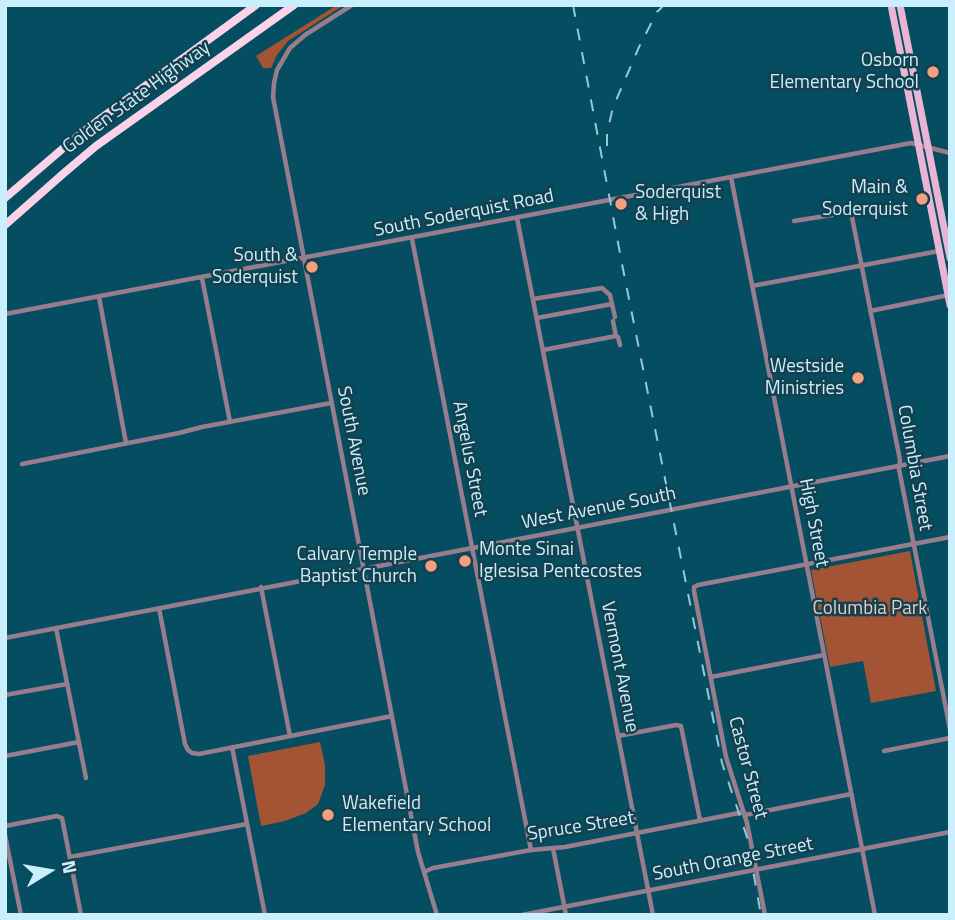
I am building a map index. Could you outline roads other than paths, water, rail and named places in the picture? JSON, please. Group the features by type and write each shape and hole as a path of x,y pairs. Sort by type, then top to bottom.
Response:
{"highway":[{"name":"Golden State Highway","path":"5,198 100,118 256,5"},
{"name":"Golden State Highway","path":"5,225 104,140 294,5"}],"main road":[{"path":"891,5 950,305"},
{"path":"900,5 950,258"}],"street":[{"name":"South Avenue","path":"352,5 295,43 281,62 274,83 274,103 418,852 437,915"},
{"name":"South Soderquist Road","path":"5,314 911,143 950,153"},
{"name":"High Street","path":"731,177 875,915"},
{"name":"Columbia Street","path":"794,221 851,212 950,729"},
{"name":"Vermont Avenue","path":"517,218 653,915"},
{"name":"Angelus Street","path":"412,239 531,849"},
{"path":"752,286 939,251"},
{"path":"202,278 230,422"},
{"path":"533,299 600,288 608,292 620,345"},
{"path":"870,311 949,295"},
{"path":"99,297 126,443"},
{"path":"537,318 612,304"},
{"path":"543,350 616,336"},
{"path":"22,464 331,403"},
{"name":"West Avenue South","path":"5,638 950,456"},
{"path":"807,564 950,537"},
{"name":"Castor Street","path":"765,915 744,813 727,764 694,591 695,587 807,564"},
{"path":"261,587 290,736"},
{"path":"159,608 185,744 190,752 199,754 392,716"},
{"path":"56,628 86,778"},
{"path":"711,677 824,655"},
{"path":"5,695 67,684"},
{"path":"618,736 681,726 700,820"},
{"path":"884,751 950,738"},
{"path":"5,756 79,742"},
{"path":"232,747 265,915"},
{"name":"Spruce Street","path":"424,872 531,849 553,848 851,794"},
{"path":"5,826 61,817 81,915"},
{"path":"70,857 247,824"},
{"name":"South Orange Street","path":"522,915 950,832"},
{"path":"5,835 21,915"},
{"path":"553,848 566,915"}],"railway":[{"path":"573,5 722,763 747,837 761,915"},
{"path":"607,146 607,134 617,98 639,47 657,12 664,5"}],"place":[{"name":"Osborn Elementary School","path":"933,72"},
{"name":"Main & Soderquist","path":"922,199"},
{"name":"Soderquist & High","path":"621,204"},
{"name":"South & Soderquist","path":"312,267"},
{"name":"Westside Ministries","path":"858,378"},
{"name":"Monte Sinai Iglesisa Pentecostes","path":"465,561"},
{"name":"Calvary Temple Baptist Church","path":"431,566"},
{"name":"Wakefield Elementary School","path":"328,815"}],"park label":[{"name":"Columbia Park","path":"870,609"}]}
